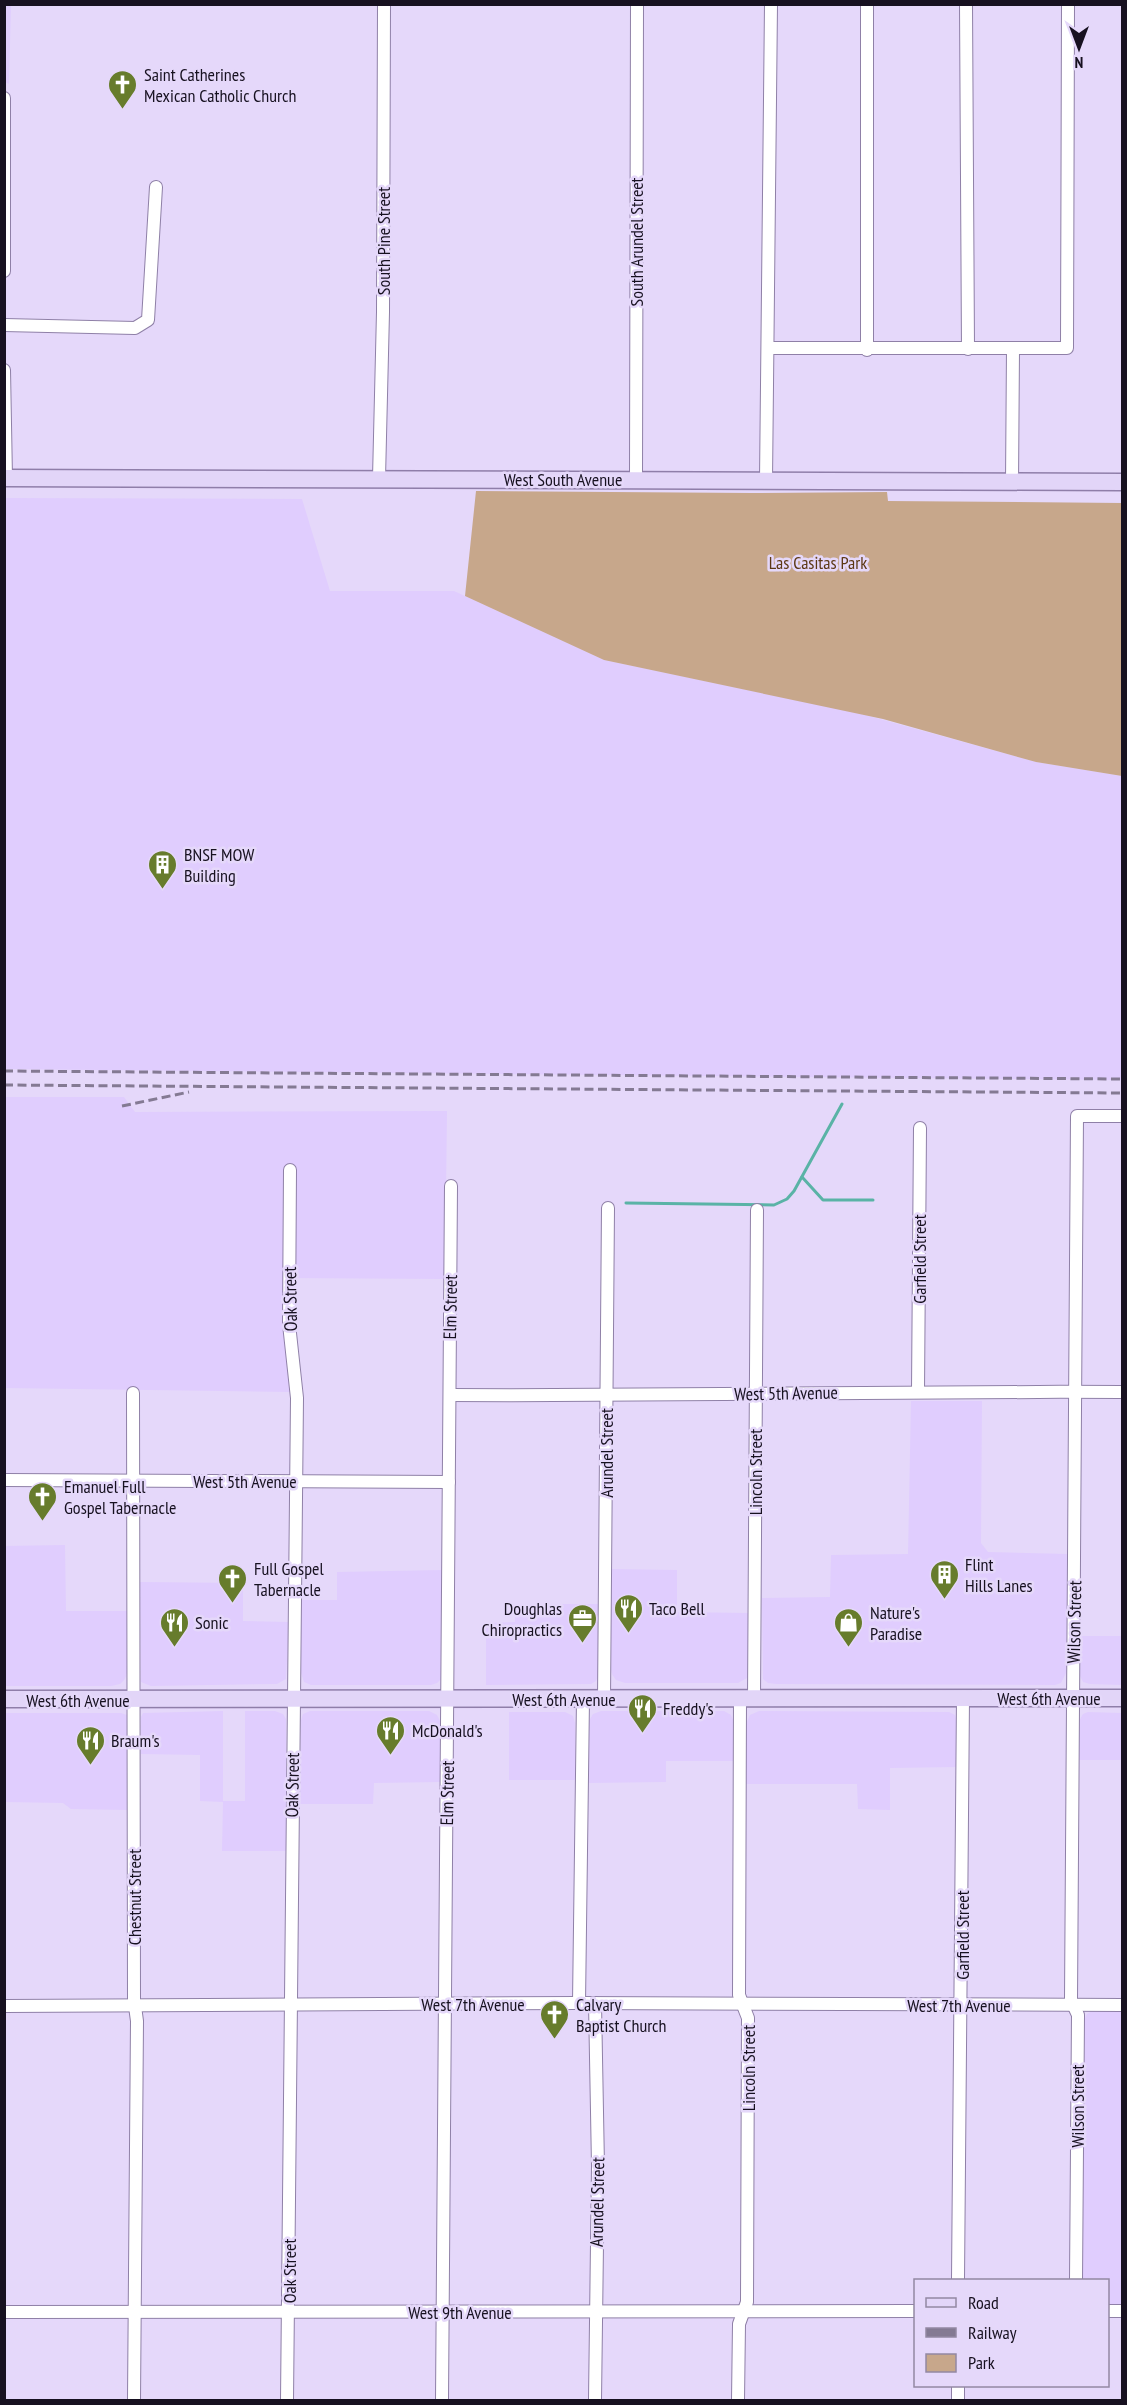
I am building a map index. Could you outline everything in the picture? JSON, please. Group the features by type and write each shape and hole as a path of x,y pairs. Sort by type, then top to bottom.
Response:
{"main road":[{"name":"West South Avenue","path":"5,478 1122,482"},
{"name":"West 6th Avenue","path":"4,1700 1122,1698"}],"street":[{"name":"South Pine Street","path":"379,478 383,312 384,4"},
{"name":"South Arundel Street","path":"636,480 637,4"},
{"path":"766,480 771,4"},
{"path":"867,4 867,350"},
{"path":"966,4 968,349"},
{"path":"768,348 867,350 1067,348 1068,4"},
{"path":"4,98 4,271"},
{"path":"4,325 135,328 148,320 156,188"},
{"path":"1012,482 1013,349"},
{"path":"4,370 5,478"},
{"name":"Wilson Street","path":"1076,2279 1078,2015 1072,2006 1077,1116 1122,1116"},
{"name":"Garfield Street","path":"918,1391 920,1128"},
{"name":"Oak Street","path":"286,2400 297,1398 289,1323 290,1170"},
{"name":"Elm Street","path":"442,2400 451,1186"},
{"name":"Arundel Street","path":"604,1699 608,1208"},
{"name":"Lincoln Street","path":"738,2400 739,2324 747,2302 748,2018 740,1995 755,1394 757,1210"},
{"name":"West 5th Avenue","path":"450,1395 918,1391 1122,1392"},
{"name":"Chestnut Street","path":"133,1393 135,2005 137,2021 134,2400"},
{"name":"West 5th Avenue","path":"4,1480 449,1482"},
{"name":"Garfield Street","path":"958,2279 963,1698"},
{"path":"579,2003 583,1699"},
{"name":"West 7th Avenue","path":"4,2006 579,2003 1122,2005"},
{"name":"Arundel Street","path":"595,2003 598,2166 595,2400"},
{"name":"West 9th Avenue","path":"4,2312 914,2311"}],"shaded area":[{"path":"5,4 11,5 9,84 5,82"},
{"path":"5,498 302,499 330,591 454,591 604,660 858,713 1036,762 1122,776 1122,1080 5,1069"},
{"path":"5,1097 124,1097 135,1112 447,1111 445,1279 284,1278 290,1392 5,1388"},
{"path":"911,1401 982,1401 981,1543 988,1552 1068,1554 1066,1673 1061,1683 1055,1685 776,1684 768,1683 763,1679 762,1598 830,1597 831,1555 908,1554"},
{"path":"65,1545 66,1611 128,1611 128,1670 125,1679 120,1684 111,1686 5,1686 4,1546"},
{"path":"611,1569 677,1570 677,1612 749,1613 747,1678 738,1683 625,1683 616,1680 610,1665"},
{"path":"443,1570 442,1678 437,1683 431,1685 311,1685 304,1682 300,1670 301,1600 337,1600 337,1572"},
{"path":"140,1582 243,1583 243,1621 289,1622 286,1679 277,1684 151,1686 141,1682"},
{"path":"515,1604 600,1604 599,1674 596,1681 591,1684 486,1685 486,1623 515,1622"},
{"path":"1081,1636 1122,1636 1122,1685 1083,1682 1080,1676"},
{"path":"223,1711 223,1801 245,1801 245,1711 275,1711 283,1714 286,1719 286,1851 222,1851 223,1802 200,1801 200,1755 141,1754 141,1717 143,1713"},
{"path":"310,1711 429,1711 437,1715 442,1725 441,1782 374,1783 373,1804 300,1804 301,1720 303,1714"},
{"path":"601,1711 724,1711 731,1715 734,1722 734,1761 666,1761 666,1782 589,1783 589,1721 593,1714"},
{"path":"759,1711 949,1712 955,1715 958,1724 958,1767 890,1768 890,1810 858,1809 857,1784 746,1784 746,1724 750,1715"},
{"path":"509,1712 565,1712 573,1716 575,1780 509,1780"},
{"path":"1088,1712 1122,1713 1122,1760 1078,1760 1078,1723 1083,1714"},
{"path":"5,1713 121,1713 127,1715 129,1718 130,1810 71,1809 63,1803 5,1802"},
{"path":"1092,2011 1122,2011 1122,2305 1109,2305 1109,2279 1082,2279 1085,2018"}],"green space":[{"name":"Las Casitas Park","path":"476,491 887,492 888,501 1122,503 1122,776 1036,762 883,719 604,660 465,596"}],"waterway":[{"path":"626,1203 774,1205 787,1199 794,1191 842,1104"},
{"path":"802,1177 823,1200 873,1200"}],"railway":[{"path":"4,1071 1122,1079"},
{"path":"4,1085 1122,1093"},
{"path":"122,1106 189,1092"}],"place":[{"name":"Saint Catherines Mexican Catholic Church","path":"123,110"},
{"name":"BNSF MOW Building","path":"163,890"},
{"name":"Emanuel Full Gospel Tabernacle","path":"43,1522"},
{"name":"Flint Hills Lanes","path":"944,1600"},
{"name":"Full Gospel Tabernacle","path":"233,1604"},
{"name":"Taco Bell","path":"628,1634"},
{"name":"Doughlas Chiropractics","path":"583,1644"},
{"name":"Sonic","path":"174,1648"},
{"name":"Nature's Paradise","path":"849,1648"},
{"name":"Freddy's","path":"642,1734"},
{"name":"McDonald's","path":"391,1756"},
{"name":"Braum's","path":"90,1766"},
{"name":"Calvary Baptist Church","path":"555,2040"}]}
